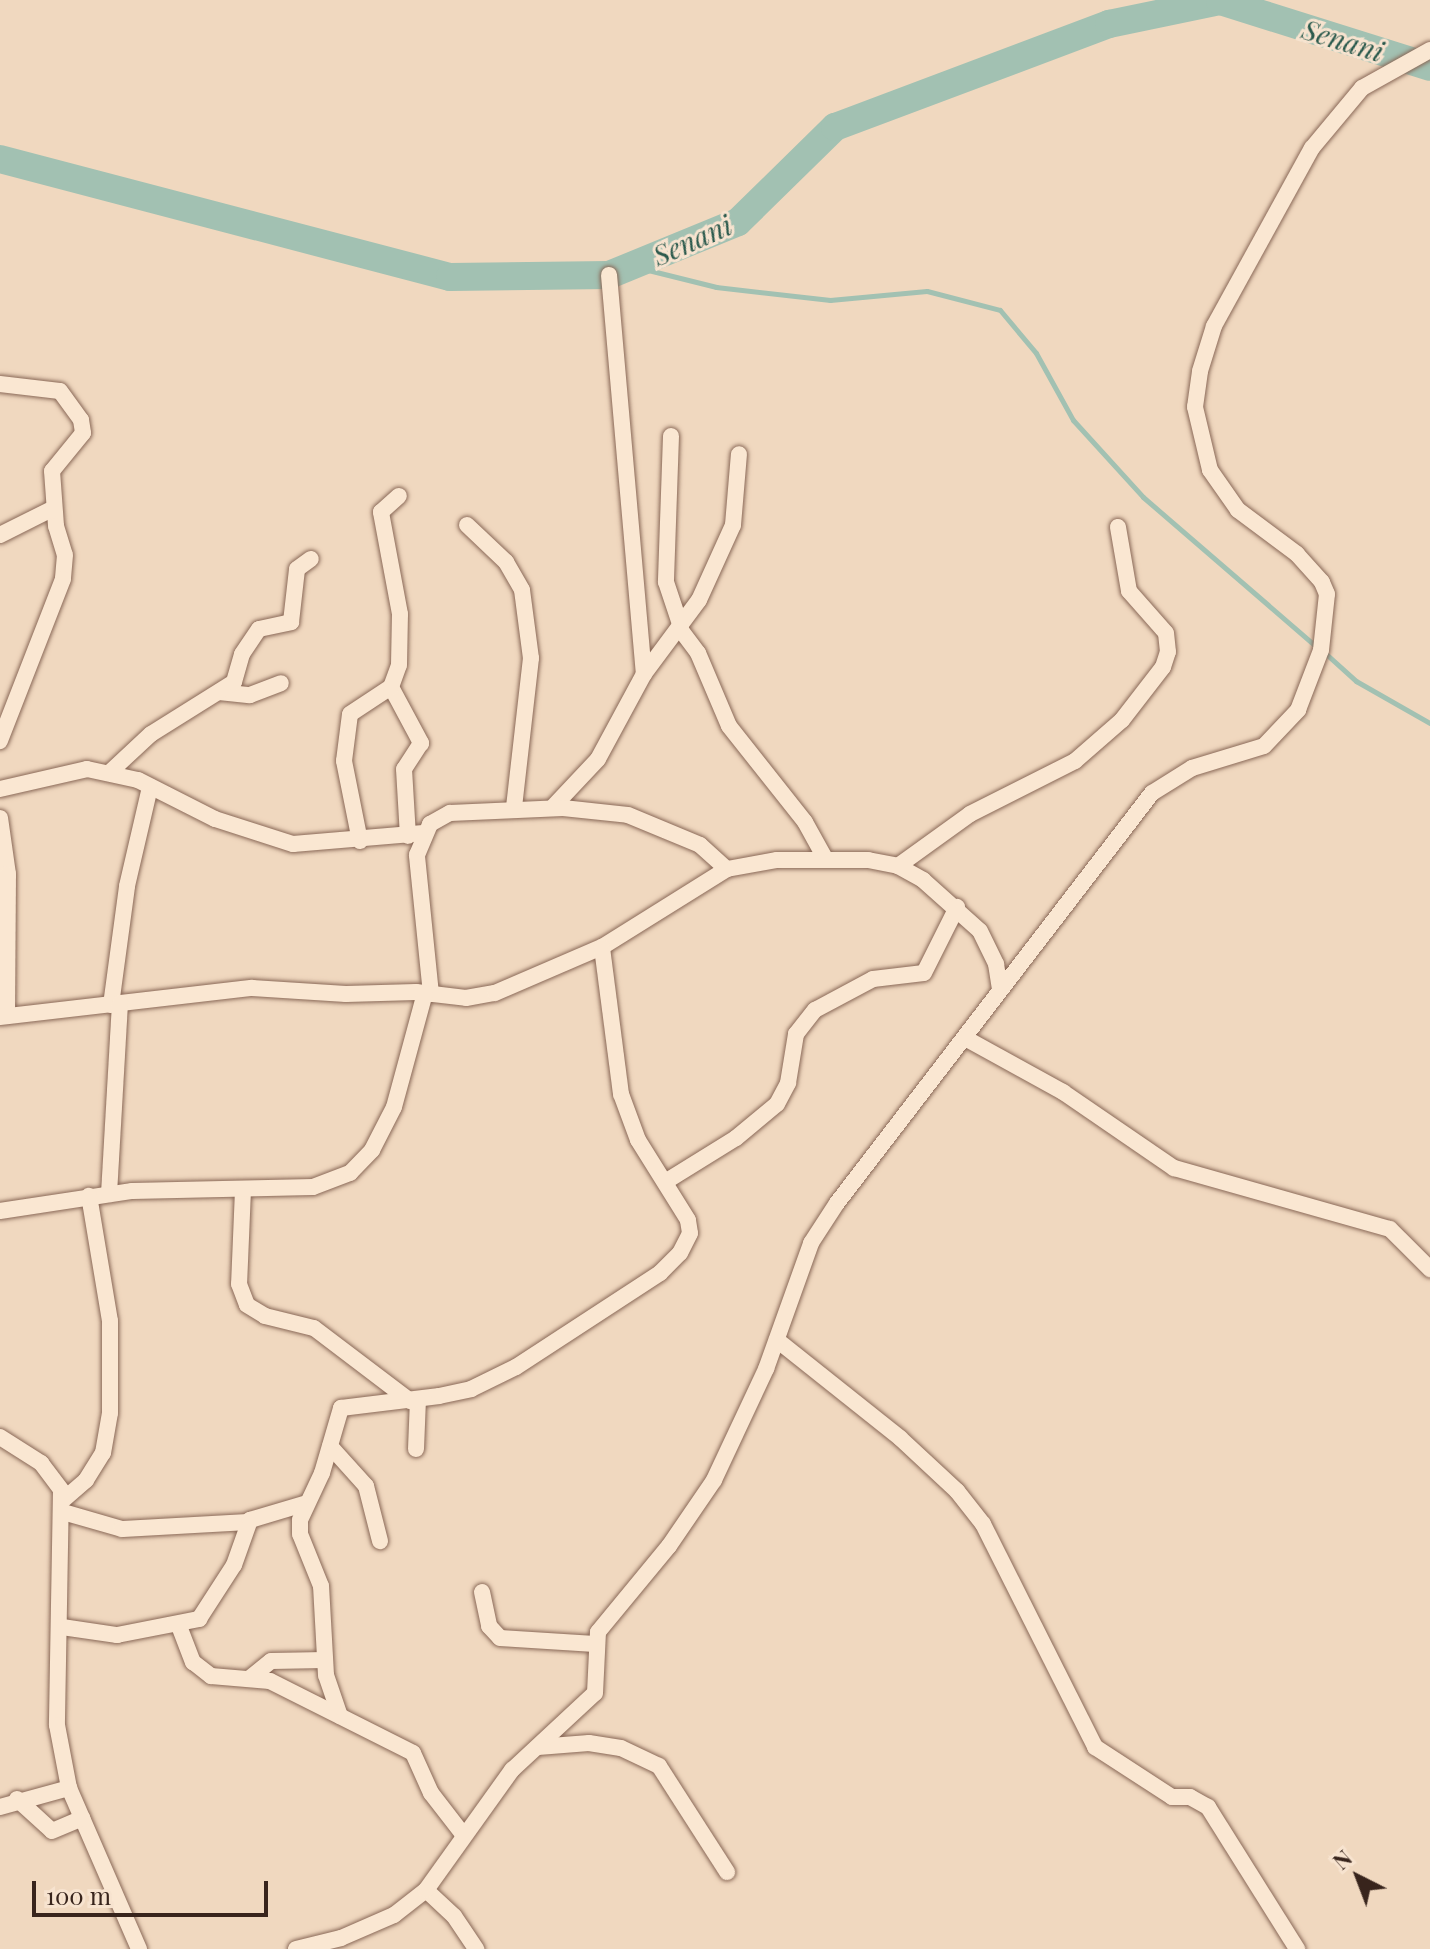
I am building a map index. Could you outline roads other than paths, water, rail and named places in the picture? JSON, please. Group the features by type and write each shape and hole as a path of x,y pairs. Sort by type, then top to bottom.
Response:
{"street":[{"path":"296,1949 341,1938 394,1915 426,1890 462,1833 537,1747 595,1693 595,1644 606,1617 669,1546 714,1480 777,1340 811,1243 967,1039 1000,989 1152,793 1192,768 1264,746 1298,710 1321,650 1327,594 1297,554 1238,510 1210,470 1195,407 1200,371 1214,326 1312,148 1362,88 1430,50"},
{"path":"609,275 644,674"},
{"path":"0,384 60,391 81,420 80,441 52,471 54,508 65,555 63,579 4,710 0,741"},
{"path":"671,436 666,582 681,628 698,653 729,726 805,822 826,860"},
{"path":"552,808 598,759 644,674 681,628 733,525 739,454"},
{"path":"360,841 344,761 350,714 391,687 403,641 381,512 399,496"},
{"path":"0,535 54,508"},
{"path":"467,525 506,562 522,590 531,658 514,808"},
{"path":"898,866 970,814 1075,761 1122,720 1163,667 1168,652 1166,633 1129,591 1118,527"},
{"path":"109,773 151,734 234,682 242,654 259,629 291,622 297,569 311,559"},
{"path":"219,692 250,695 281,683"},
{"path":"0,1211 109,1194 313,1187 350,1173 365,1158 394,1107 428,994 416,834 404,769 421,743 391,687"},
{"path":"0,781 0,788 87,769 109,773 150,787 215,819 282,842 360,841 416,834 450,813 514,808 628,815 669,829 700,845 727,869"},
{"path":"109,1194 116,1004 129,871 150,787"},
{"path":"0,818 8,874 4,1017 252,988 466,998 495,993 602,947 727,869 777,860 826,860 898,866 957,907 986,941 1000,989"},
{"path":"665,1182 736,1138 777,1104 788,1083 796,1034 815,1010 873,979 924,973 957,907"},
{"path":"340,1716 325,1660 321,1586 300,1534 307,1503 330,1446 341,1408 414,1400 471,1389 516,1367 660,1273 680,1253 690,1233 688,1220 638,1140 621,1094 602,947"},
{"path":"967,1039 1063,1092 1184,1173 1390,1229 1430,1269"},
{"path":"243,1190 239,1273 247,1305 265,1316 314,1328 414,1400"},
{"path":"63,1506 86,1480 103,1453 110,1413 111,1333 89,1196"},
{"path":"777,1340 900,1438 957,1491 983,1524 1095,1747 1172,1797 1190,1797 1208,1807 1297,1949"},
{"path":"414,1400 416,1449"},
{"path":"0,1437 41,1463 61,1490 62,1627 55,1702 69,1788 139,1949"},
{"path":"330,1446 366,1486 380,1541"},
{"path":"62,1627 106,1635 179,1626 208,1611 234,1565 249,1522 255,1515 307,1503"},
{"path":"63,1506 122,1529 249,1522"},
{"path":"482,1592 489,1626 500,1638 595,1644"},
{"path":"179,1626 187,1651 201,1671 223,1681 250,1678 270,1681 413,1753 431,1793 462,1833"},
{"path":"250,1678 271,1661 325,1660"},
{"path":"537,1747 589,1743 621,1748 659,1766 727,1872"},
{"path":"0,1807 17,1799 69,1788"},
{"path":"17,1799 52,1831 82,1818"},
{"path":"426,1890 454,1916 476,1949"}],"waterway":[{"name":"Senani","path":"0,159 450,277 609,275 738,222 835,127 1109,24 1220,1 1430,67"},
{"path":"632,266 716,287 830,300 927,291 1000,310 1036,353 1073,420 1143,497 1317,647"},
{"path":"1325,653 1356,681 1430,723"}]}
